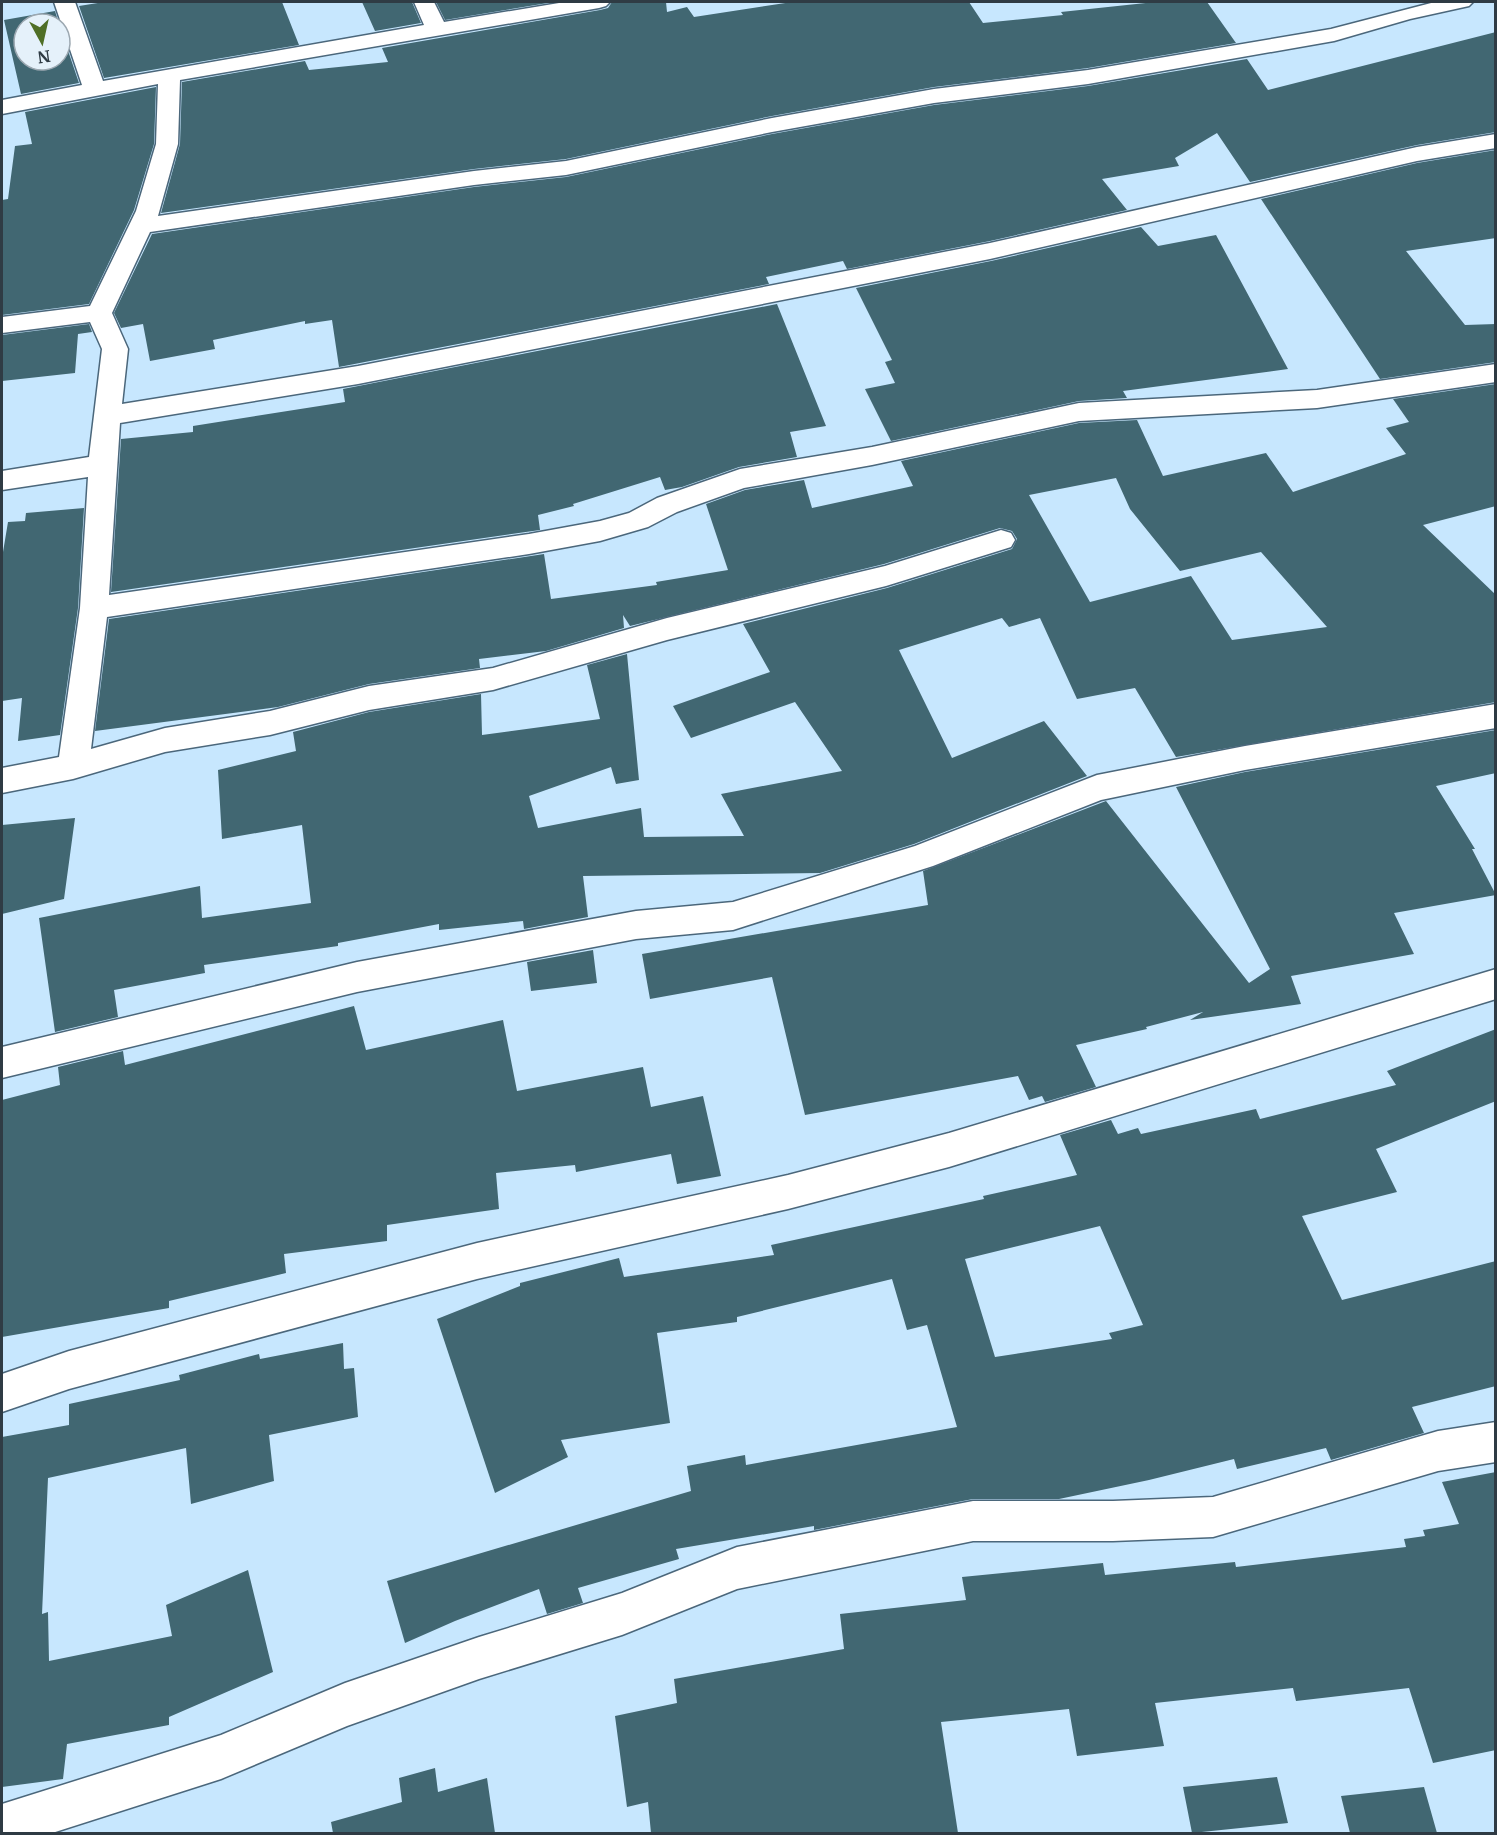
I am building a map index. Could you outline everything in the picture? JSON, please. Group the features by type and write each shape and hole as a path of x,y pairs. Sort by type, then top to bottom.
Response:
{"street":[{"path":"64,2 95,90"},
{"path":"424,2 437,29"},
{"path":"2,107 169,75 599,2"},
{"path":"140,226 462,179 566,168 772,125 923,98 1088,77 1334,35 1406,14 1462,2"},
{"path":"74,767 94,608 102,465 115,349 99,313 148,211 167,144 169,75"},
{"path":"106,416 358,375 990,251 1417,154 1496,141"},
{"path":"2,325 99,313"},
{"path":"94,608 529,544 600,531 638,520 667,505 740,479 872,456 1079,412 1317,399 1496,373"},
{"path":"2,480 102,465"},
{"path":"2,780 74,767 165,740 270,723 369,698 493,679 752,607 886,576 1001,540"},
{"path":"2,1063 357,976 636,925 733,916 922,857 1097,788 1245,758 1496,716"},
{"path":"2,1393 80,1367 409,1279 788,1192 949,1150 1496,984"},
{"path":"2,1826 221,1757 345,1705 479,1658 622,1614 737,1568 973,1521 1113,1521 1214,1517 1438,1452 1496,1442"}],"building":[{"path":"104,2 282,2 299,45 104,78 79,6"},
{"path":"362,2 412,2 421,23 375,31"},
{"path":"436,2 554,2 445,20"},
{"path":"612,2 666,2 667,12 687,7 694,17 792,2 969,2 983,23 1155,2 1207,2 1236,43 1088,68 934,87 772,116 566,159 474,169 161,213 180,144 182,82 305,61 309,70 388,62 382,48 600,10 608,8"},
{"path":"12,19 12,55 4,20"},
{"path":"1496,32 1496,132 1417,145 1250,182 1217,133 1175,158 1179,166 1102,179 1127,210 990,241 847,269 843,261 766,277 769,284 339,367 332,320 305,324 305,321 213,340 215,349 150,361 143,324 121,328 114,313 152,234 474,187 566,177 772,134 934,105 1088,86 1247,59 1268,90"},
{"path":"72,62 79,83 21,94 16,72 72,72"},
{"path":"156,87 154,144 134,210 89,304 2,315 2,200 8,199 15,146 32,144 25,112"},
{"path":"1496,150 1496,238 1406,251 1465,325 1496,324 1496,362 1380,379 1261,199 1417,163"},
{"path":"1141,227 1158,246 1216,235 1288,369 1123,391 1127,398 1079,401 891,441 865,389 895,383 885,362 892,360 856,288 991,261"},
{"path":"777,304 826,426 790,432 797,457 739,467 682,487 665,490 660,477 573,504 574,506 538,515 540,530 111,592 121,439 193,432 193,426 345,402 343,389"},
{"path":"89,324 92,332 78,334 75,373 2,381 2,335"},
{"path":"1496,384 1496,506 1423,525 1496,595 1496,702 1176,757 1135,688 1077,699 1040,618 1009,627 1002,618 899,650 952,758 1044,721 1087,776 914,844 820,873 583,876 588,917 524,929 523,921 439,930 439,924 338,943 338,946 204,965 205,973 114,990 118,1017 55,1032 39,918 200,886 202,918 311,903 302,825 222,839 218,770 296,751 293,732 369,712 481,694 482,735 600,719 587,665 627,654 639,780 616,784 611,767 529,796 538,828 641,808 644,837 744,836 721,794 842,771 795,702 691,738 673,706 770,672 743,624 887,588 1012,549 1017,539 1012,531 1000,528 884,564 630,626 623,615 624,628 546,651 479,659 480,668 369,684 278,707 95,731 109,619 544,554 551,599 657,585 656,582 728,570 706,504 745,490 804,480 812,508 913,486 901,461 1079,423 1137,420 1163,476 1266,453 1293,492 1406,454 1386,428 1409,422 1393,399","holes":["1116,478 1130,509 1180,571 1261,552 1327,627 1232,640 1191,576 1090,602 1029,495"]},
{"path":"84,508 78,608 60,735 18,741 22,698 2,701 2,558 8,522 25,521 26,513"},
{"path":"1496,730 1496,773 1436,786 1475,849 1472,849 1496,895 1394,913 1414,954 1291,976 1301,1004 1190,1020 1203,1012 1146,1027 1147,1029 1076,1045 1096,1087 1045,1102 1042,1096 1029,1100 1018,1076 805,1115 772,977 650,999 642,954 928,905 923,871 1106,801 1249,983 1270,969 1176,787 1245,772"},
{"path":"75,818 64,899 2,914 2,825"},
{"path":"593,950 597,983 531,991 527,962"},
{"path":"354,1006 366,1050 503,1020 517,1091 643,1067 651,1107 703,1096 721,1176 677,1184 671,1154 576,1172 575,1165 496,1173 499,1209 387,1225 387,1241 284,1254 286,1273 169,1301 169,1308 2,1337 2,1100 60,1085 58,1067 123,1051 125,1065"},
{"path":"1496,1029 1496,1101 1376,1149 1397,1192 1302,1216 1342,1300 1496,1261 1496,1386 1412,1407 1424,1433 1331,1460 1326,1448 1237,1469 1234,1459 1059,1499 973,1499 814,1530 814,1526 676,1549 679,1559 578,1588 583,1603 547,1614 539,1589 405,1643 387,1581 691,1491 687,1466 745,1455 746,1465 957,1427 927,1325 907,1330 892,1279 737,1317 737,1322 657,1333 670,1423 561,1440 568,1457 495,1493 437,1319 520,1286 520,1283 619,1258 624,1277 774,1255 771,1245 984,1199 983,1196 1077,1175 1060,1135 1111,1120 1118,1134 1138,1128 1141,1134 1256,1109 1260,1119 1396,1085 1387,1071","holes":["1100,1226 1143,1325 1109,1333 1112,1339 995,1357 965,1259"]},
{"path":"343,1343 344,1369 354,1368 358,1417 269,1435 274,1481 191,1504 186,1448 48,1478 42,1614 48,1612 49,1661 172,1636 166,1605 248,1570 273,1672 169,1717 169,1725 67,1744 63,1779 2,1787 2,1437 69,1425 69,1404 180,1380 179,1375 259,1354 260,1359"},
{"path":"1496,1472 1496,1750 1433,1763 1409,1688 1296,1701 1293,1688 1155,1703 1164,1746 1077,1756 1069,1709 941,1722 958,1833 651,1833 648,1802 627,1807 615,1716 677,1703 674,1679 844,1649 840,1614 966,1600 962,1577 1103,1563 1105,1575 1235,1562 1236,1567 1406,1547 1404,1539 1425,1536 1423,1530 1459,1524 1442,1482"},
{"path":"435,1768 438,1792 487,1778 495,1833 333,1833 331,1822 402,1802 399,1778"},
{"path":"1277,1777 1288,1823 1192,1833 1183,1787"},
{"path":"1424,1787 1437,1833 1350,1833 1341,1796"}]}
